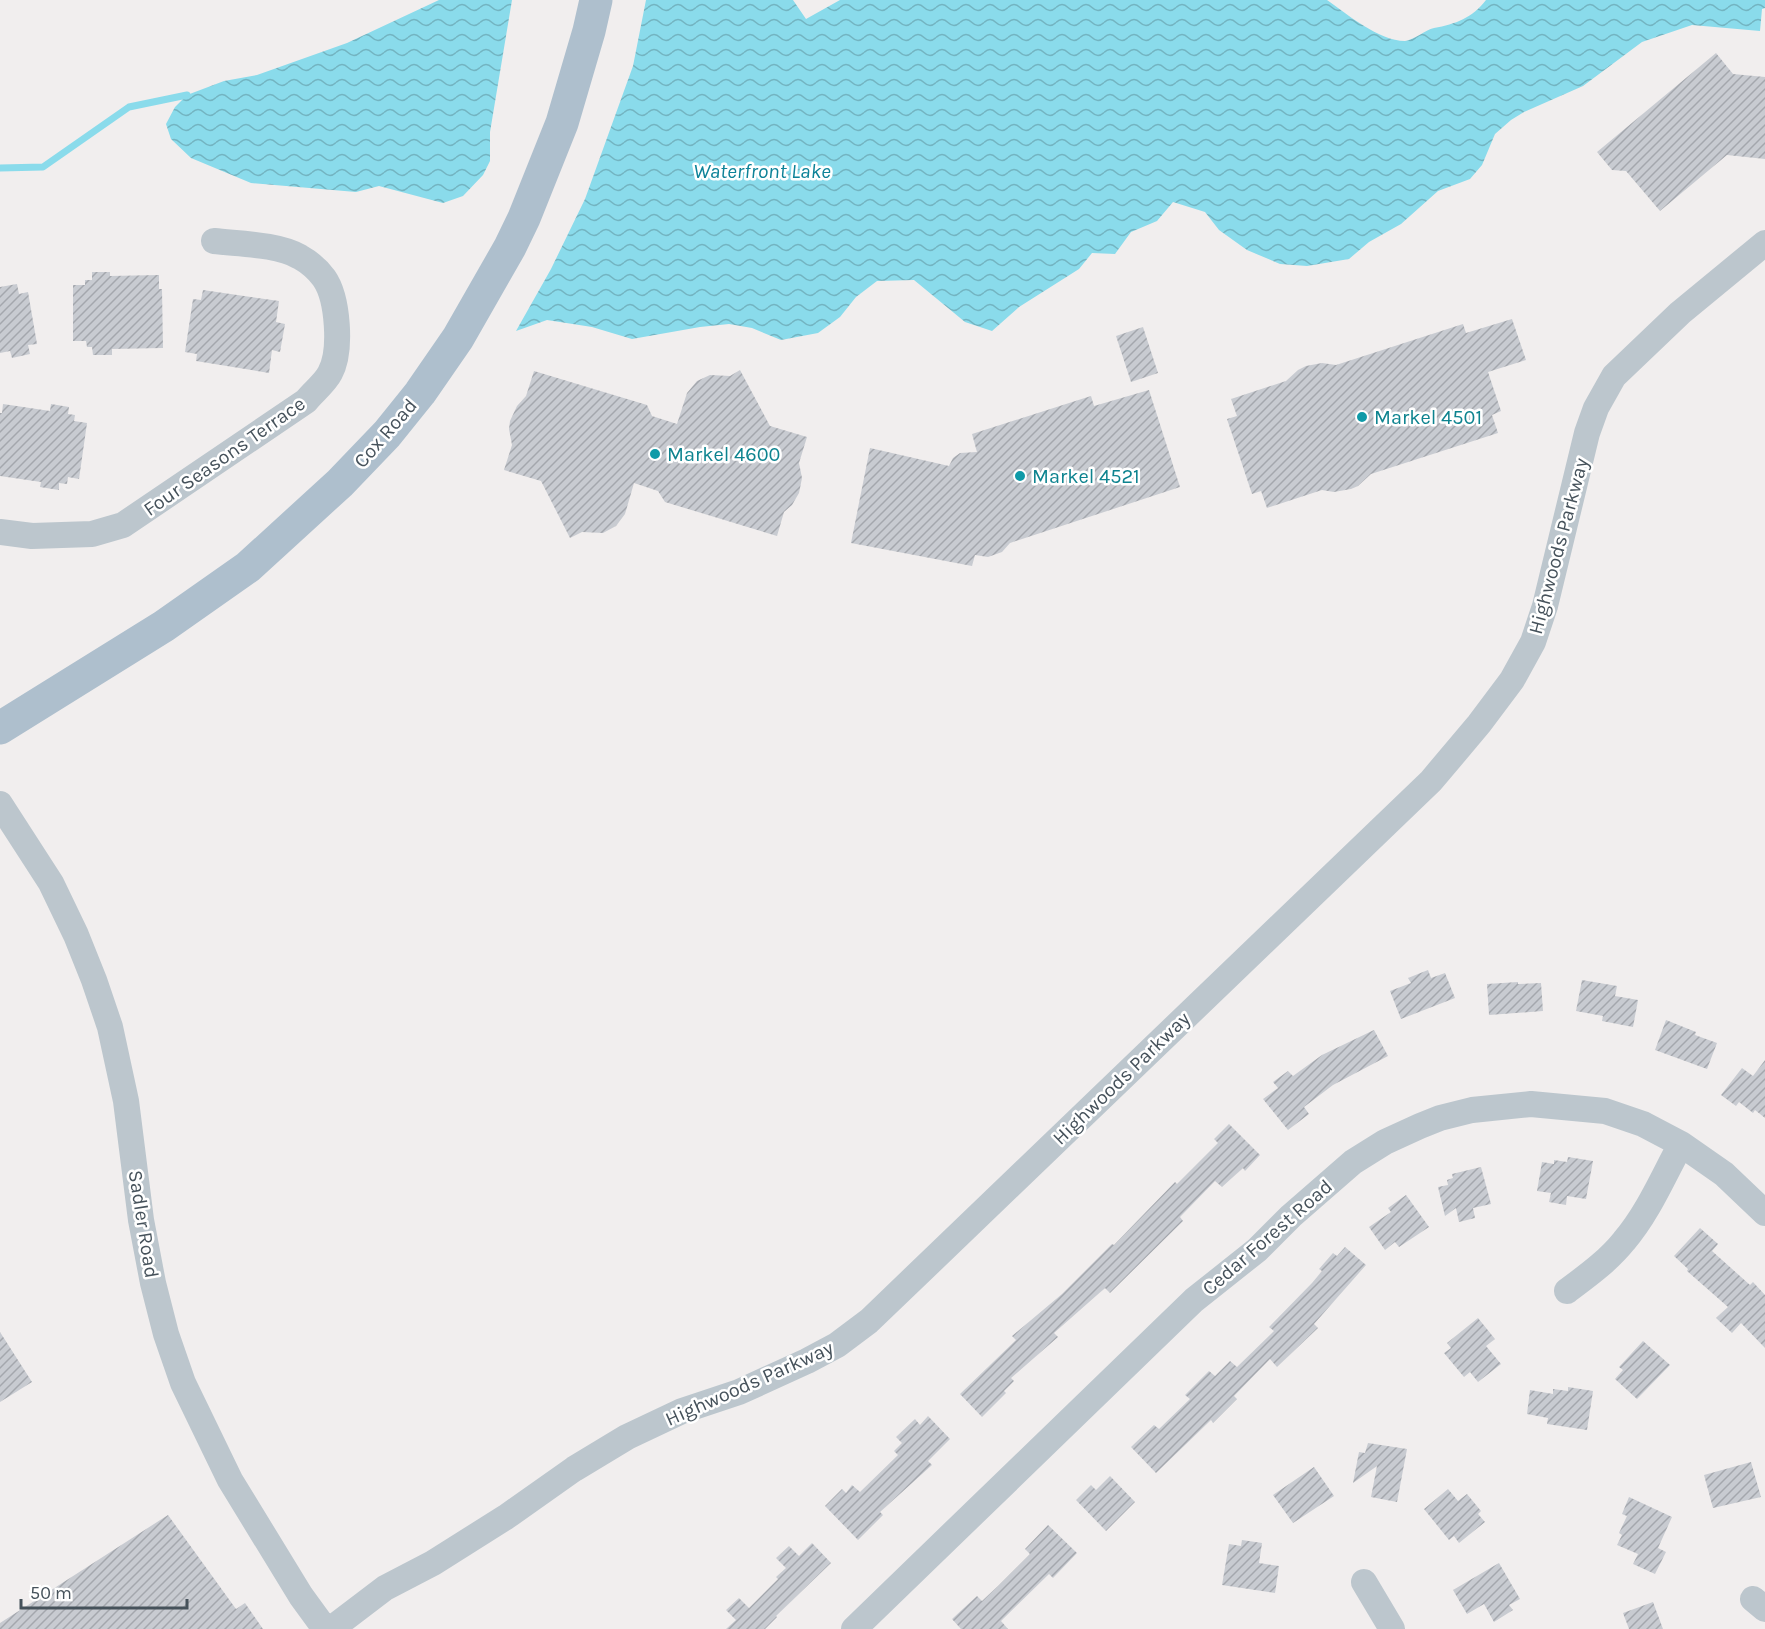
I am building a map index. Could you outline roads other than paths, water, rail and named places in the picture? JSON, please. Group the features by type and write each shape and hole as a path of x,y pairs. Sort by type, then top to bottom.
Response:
{"main road":[{"name":"Cox Road","path":"0,728 164,626 248,567 340,483 387,434 420,393 458,338 514,238 540,181 562,123 590,31 596,0"}],"street":[{"name":"Four Seasons Terrace","path":"0,532 32,536 92,534 123,525 306,401 330,374 336,358 338,334 332,296 325,280 312,265 299,256 283,250 214,241"},
{"name":"Highwoods Parkway","path":"331,1629 385,1588 461,1546 574,1468 627,1437 682,1411 738,1392 807,1362 853,1333 886,1304 1431,781 1506,689 1533,642 1545,606 1587,433 1596,408 1614,376 1680,313 1765,243"},
{"name":"Sadler Road","path":"0,804 51,883 76,935 110,1027 126,1101 141,1220 153,1283 166,1334 183,1383 230,1480 301,1596 325,1629"},
{"name":"Cedar Forest Road","path":"854,1629 1194,1300 1257,1250 1291,1216 1353,1162 1385,1142 1440,1118 1472,1110 1531,1104 1605,1111 1643,1124 1681,1144 1724,1174 1765,1213"},
{"path":"1567,1291 1611,1255 1625,1240 1644,1213 1681,1144"},
{"path":"1364,1582 1392,1629"}],"water":[{"path":"439,0 512,0 490,132 490,161 483,175 463,196 443,203 379,186 356,192 251,183 191,158 171,139 166,124 175,107 187,95 224,81 257,75 347,43"},
{"name":"Waterfront Lake","path":"646,0 793,0 806,19 840,0 1327,0 1374,32 1395,40 1405,41 1431,29 1463,19 1486,0 1765,0 1765,8 1762,9 1760,31 1692,25 1642,42 1583,86 1524,112 1495,134 1482,165 1470,179 1438,191 1401,224 1369,242 1349,259 1307,266 1280,264 1247,250 1219,230 1205,212 1173,202 1157,221 1131,232 1115,254 1092,253 1079,269 1019,307 992,331 965,322 914,280 877,281 856,297 840,317 818,333 781,340 752,328 729,324 632,339 592,327 547,320 516,331 551,269 585,199 633,66"}],"waterway":[{"path":"0,168 43,167 129,107 187,95"}],"place":[{"name":"Markel 4501","path":"1362,417"},
{"name":"Markel 4600","path":"655,454"},
{"name":"Markel 4521","path":"1020,476"}]}
